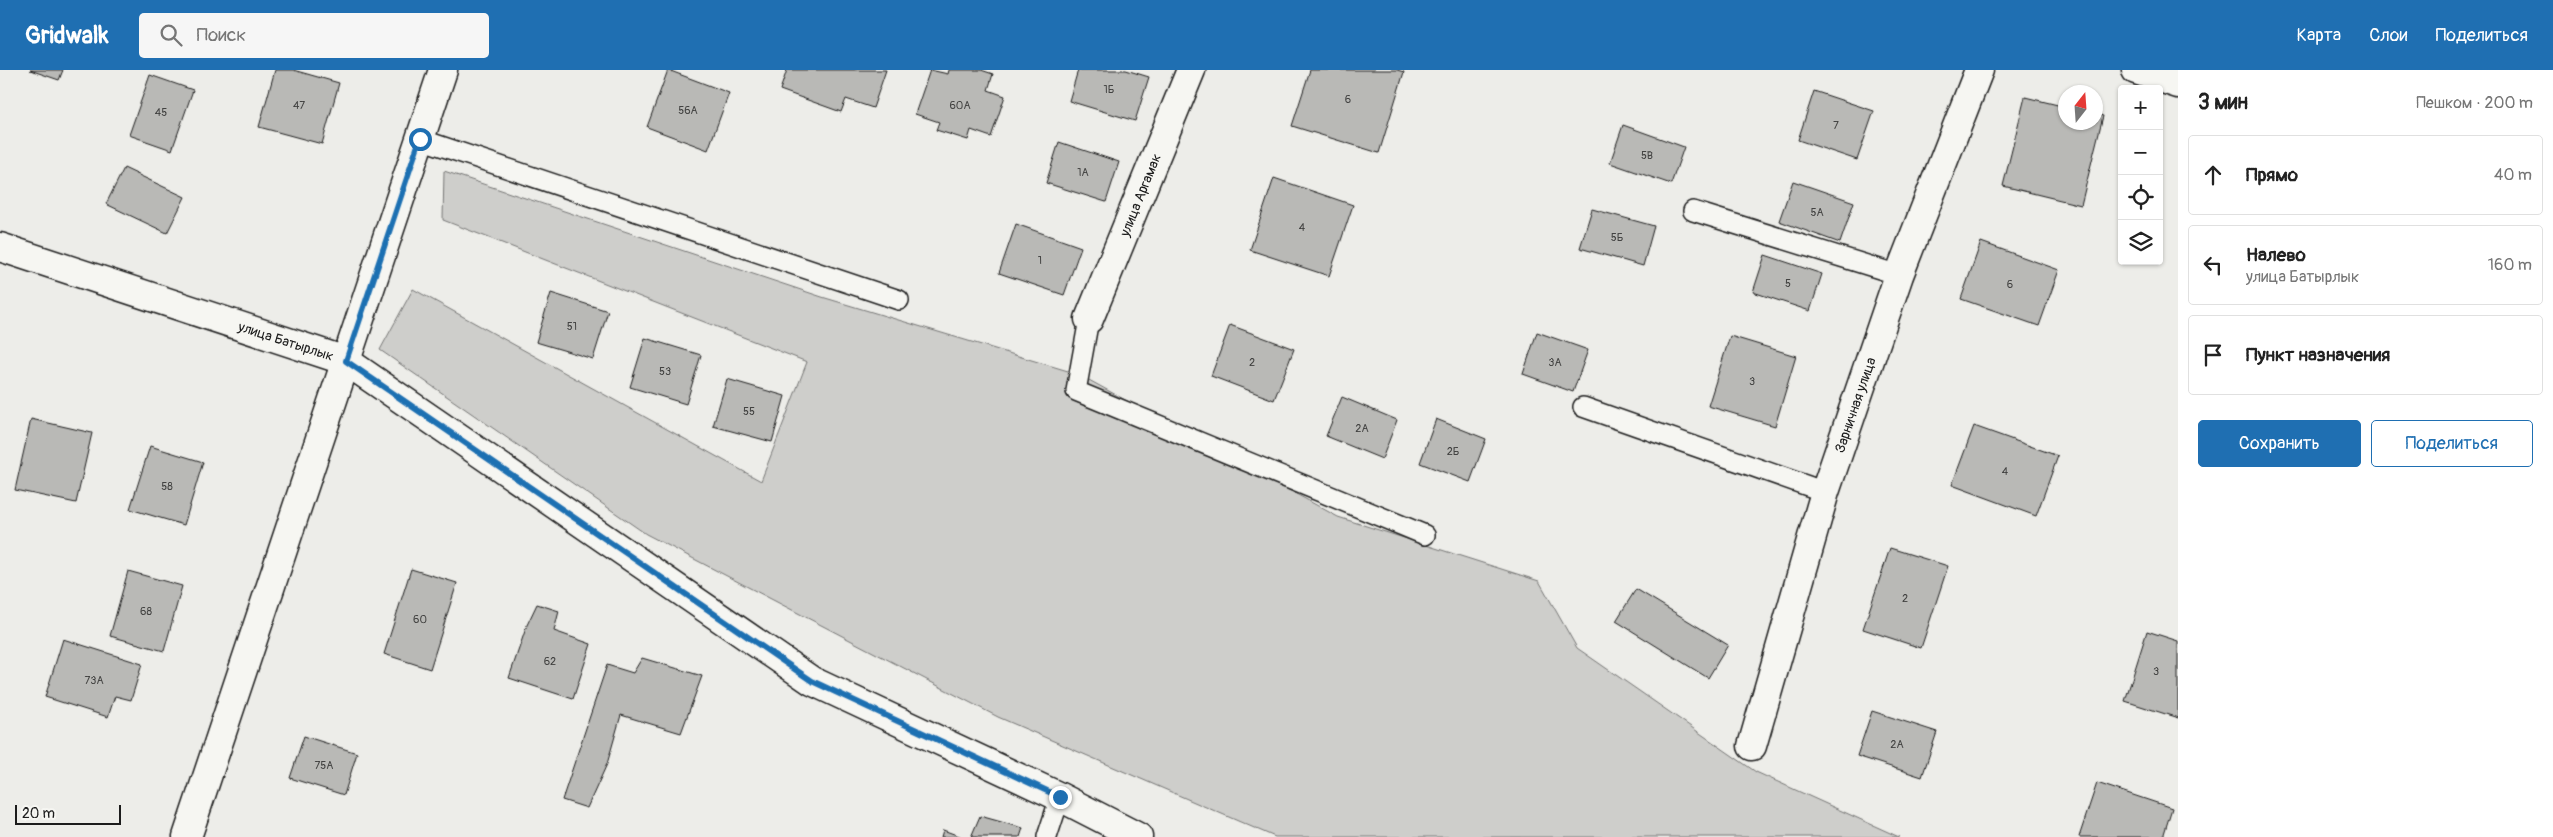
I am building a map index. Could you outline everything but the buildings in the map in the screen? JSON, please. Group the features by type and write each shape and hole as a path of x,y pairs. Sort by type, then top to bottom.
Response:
{"street":[{"path":"187,837 443,70"},
{"name":"улица Аргамак","path":"1089,319 1191,70"},
{"name":"Зарничная улица","path":"1752,746 1825,492 1899,275 1979,70"},
{"path":"2136,70 2178,84"},
{"name":"улица Батырлык","path":"0,247 346,361 812,681 1060,797 1138,837"}],"lane":[{"path":"420,139 899,300"},
{"path":"1693,210 1899,275"},
{"path":"1089,319 1076,390 1425,535"},
{"path":"1583,407 1825,492"},
{"path":"1047,837 1060,797"}],"shaded area":[{"path":"444,171 822,297 1078,374 1338,517 1539,581 1577,648 1756,772 1899,837 1275,837 998,717 646,534 380,350 413,289 761,481 807,362 443,220"}],"route":[{"path":"420,139 346,361 812,681 1060,797"}]}
